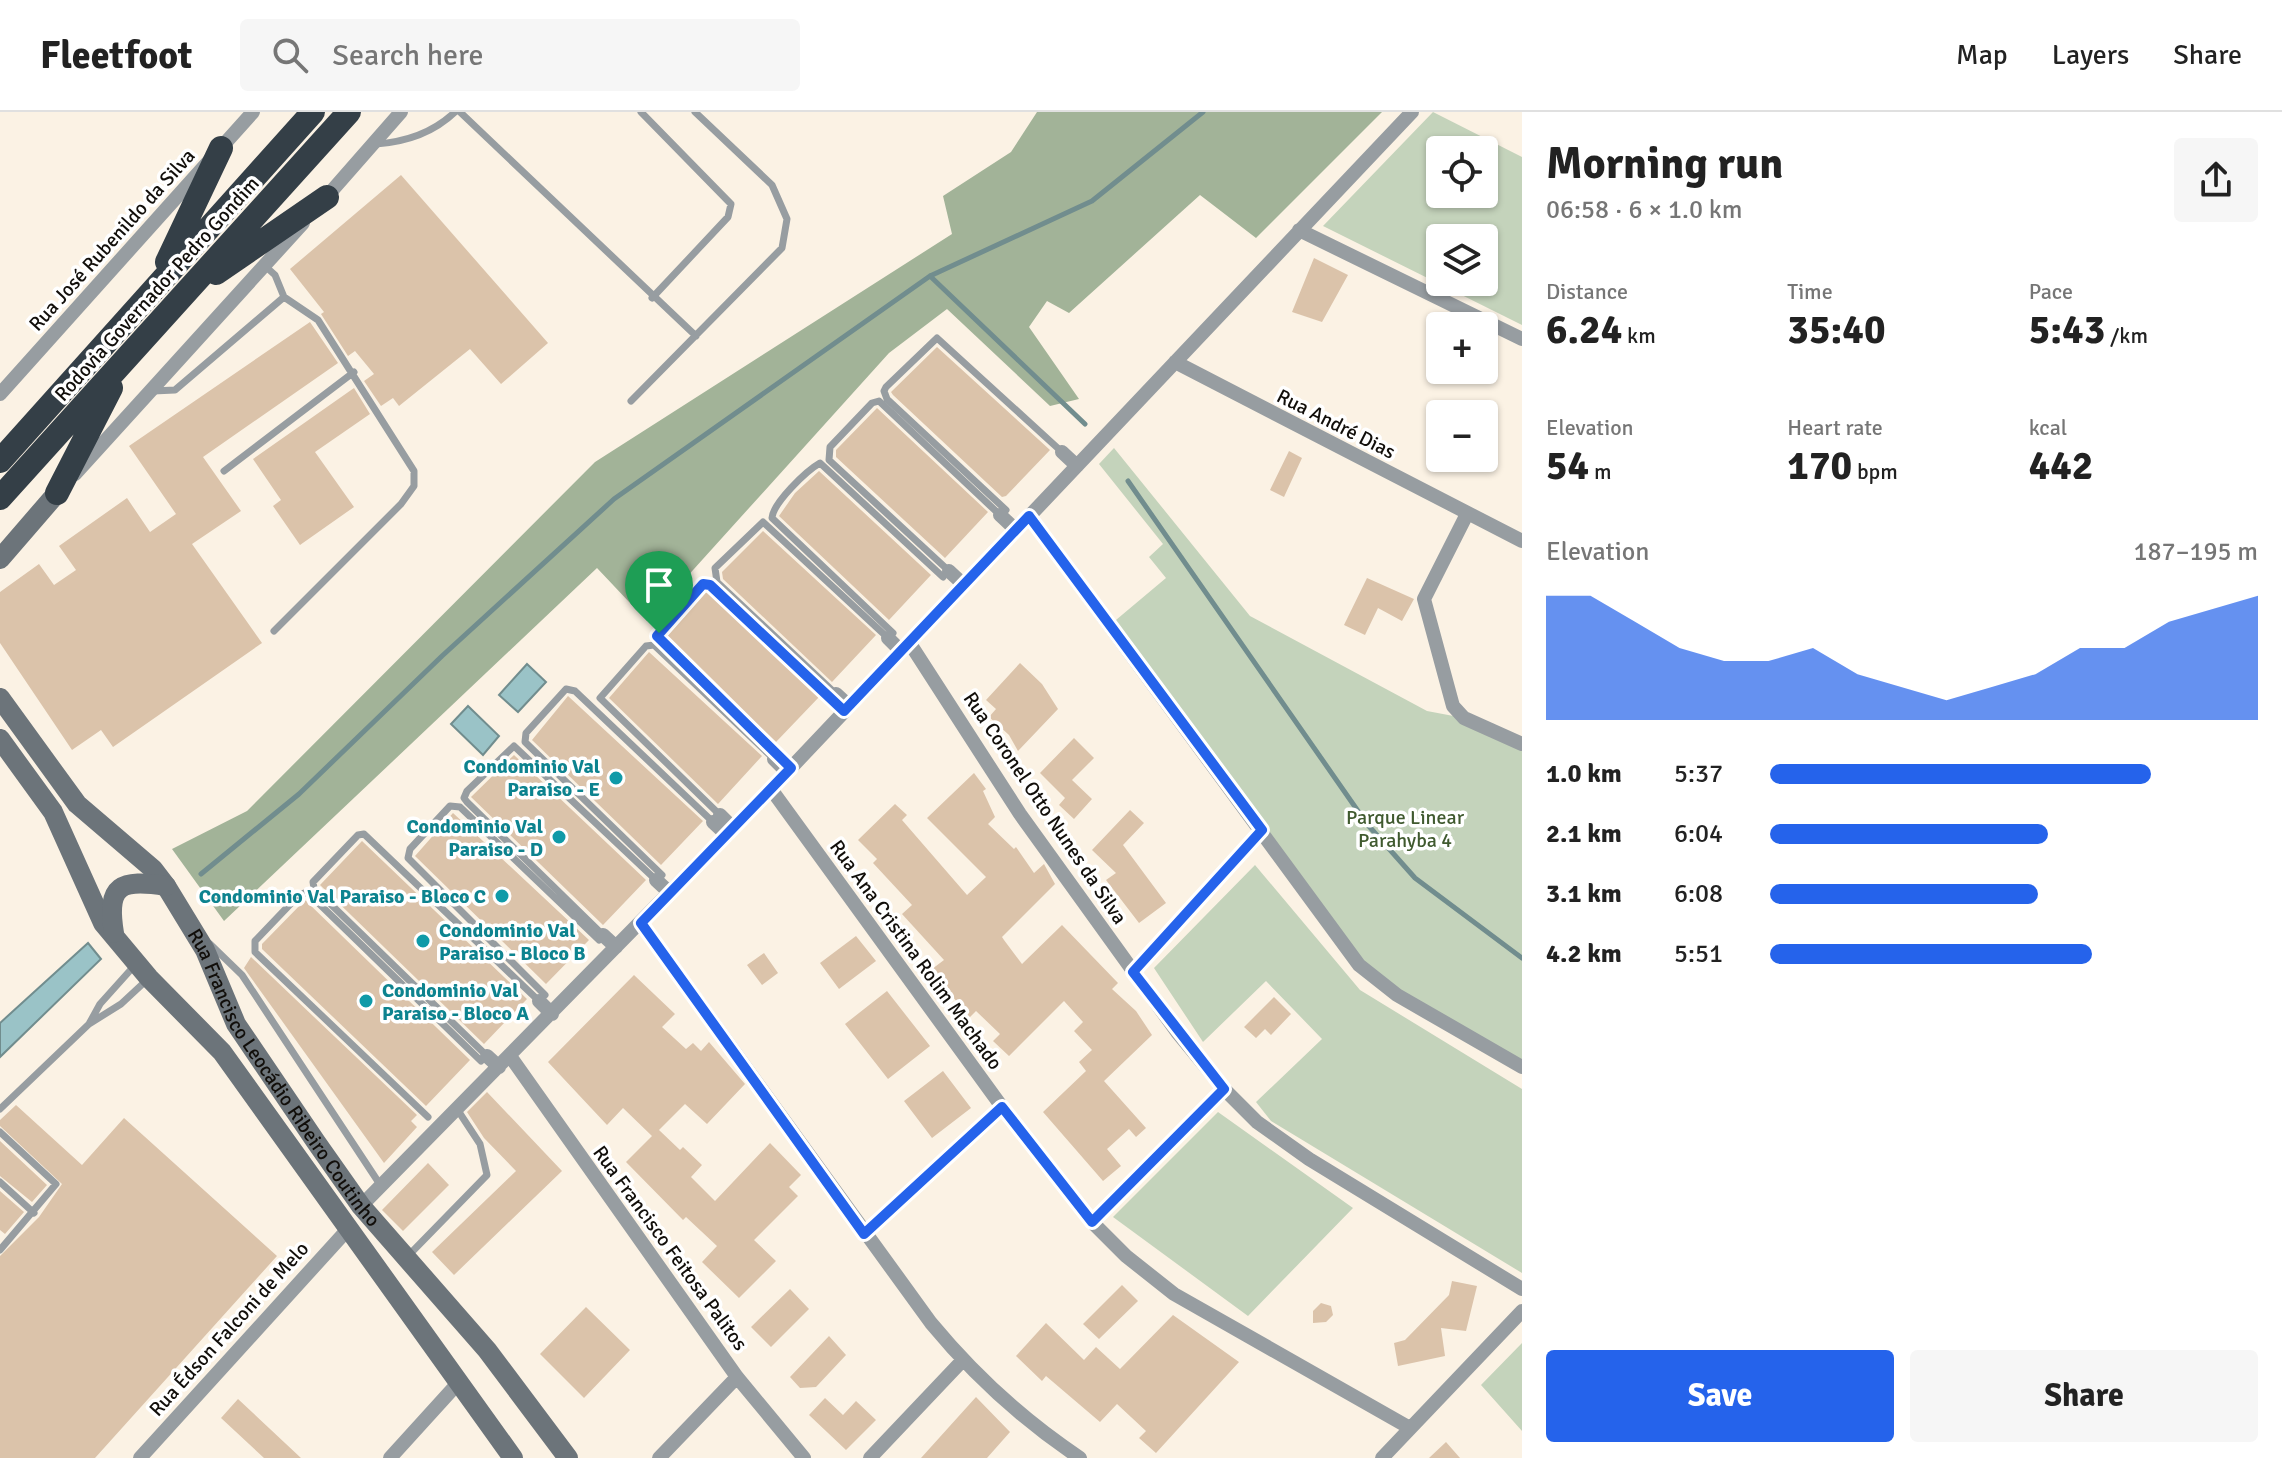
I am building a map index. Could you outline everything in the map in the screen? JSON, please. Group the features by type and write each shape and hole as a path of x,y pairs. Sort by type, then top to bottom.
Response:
{"highway":[{"name":"Rodovia Governador Pedro Gondim","path":"0,461 313,112"},
{"name":"Rodovia Governador Pedro Gondim","path":"0,498 349,112"},
{"path":"161,280 221,148"},
{"path":"187,291 327,197"},
{"path":"57,493 126,358"}],"main road":[{"path":"0,559 57,493"},
{"name":"Rua Francisco Leocádio Ribeiro Coutinho","path":"0,698 77,804 153,869 166,886 196,934 248,1043 361,1206 487,1350 568,1458"},
{"name":"Rua Francisco Leocádio Ribeiro Coutinho","path":"0,739 53,812 75,855 93,907 114,937 222,1052 513,1458"},
{"path":"114,937 110,904 119,888 144,882 166,886"}],"street":[{"name":"Rua José Rubenildo da Silva","path":"0,394 253,112"},
{"path":"57,493 401,112"},
{"path":"361,1206 434,1122 457,1109 771,789 1412,112"},
{"path":"1299,230 1522,339"},
{"name":"Rua André Dias","path":"1175,362 1522,541"},
{"path":"1062,452 1077,466"},
{"path":"1003,512 1022,524 1262,830 1359,965 1397,995 1522,1067"},
{"path":"1467,514 1426,589 1425,609 1453,706 1464,718 1522,744"},
{"path":"946,574 961,588"},
{"name":"Rua Coronel Otto Nunes da Silva","path":"890,636 905,646 1133,972 1224,1089 1257,1122 1309,1159 1522,1289"},
{"path":"834,696 846,709"},
{"path":"776,757 789,770"},
{"name":"Rua Ana Cristina Rolim Machado","path":"771,789 1002,1107 1092,1222 1126,1256 1174,1294 1410,1428"},
{"path":"717,818 730,831"},
{"path":"1133,972 1262,830"},
{"path":"659,878 672,890"},
{"path":"641,923 864,1234 962,1361 1008,1403 1080,1458"},
{"path":"601,938 614,950"},
{"path":"542,998 555,1010"},
{"name":"Rua Francisco Feitosa Palitos","path":"510,1056 737,1377 804,1458"},
{"path":"484,1058 496,1070"},
{"path":"1092,1222 1224,1089"},
{"path":"864,1234 1002,1107"},
{"name":"Rua Édson Falconi de Melo","path":"140,1458 349,1228"},
{"path":"1382,1458 1522,1311"},
{"path":"870,1458 962,1361"},
{"path":"659,1458 737,1377"},
{"path":"390,1458 459,1382"}],"lane":[{"path":"374,144 396,143 420,135 438,127 457,112 696,336"},
{"path":"641,112 731,204 728,217 652,298"},
{"path":"631,401 782,248 787,219 772,185 695,112"},
{"path":"265,266 275,275 284,297 318,320 354,372 414,471 414,486 401,504 274,631"},
{"path":"151,391 175,390 284,297"},
{"path":"1003,512 887,399 886,387 937,338 1062,452"},
{"path":"224,471 354,372"},
{"path":"946,574 829,460 830,447 872,403 879,401 1003,512"},
{"path":"890,636 772,518 782,501 820,463 946,574"},
{"path":"834,696 717,582 715,568 763,522 890,636"},
{"path":"776,757 658,640 659,633 703,584 710,585 834,696"},
{"path":"717,818 600,698 646,646 654,645 776,757"},
{"path":"659,878 525,742 526,733 566,689 575,691 717,818"},
{"path":"601,938 467,802 464,798 467,791 514,746 659,878"},
{"path":"542,998 408,858 410,849 450,806 460,807 601,938"},
{"path":"484,1058 314,888 313,882 358,835 364,834 542,998"},
{"path":"434,1122 255,952 255,941 299,895 307,892 484,1058"},
{"path":"196,934 242,975 381,1186"},
{"path":"89,1024 100,1004 143,970"},
{"path":"0,1109 89,1024 121,1004 143,970"},
{"path":"406,1259 487,1175 480,1144 457,1109"},
{"path":"0,1132 51,1176 55,1188 2,1245"},
{"path":"0,1182 34,1213"}],"green space":[{"path":"1037,112 1382,112 1256,238 1200,195 1069,313 1047,301 1029,327 1079,399 1050,406 947,309 889,353 647,621 597,568 224,921 172,849 247,811 595,462 952,234 943,196 1011,152"},
{"path":"1433,112 1480,136 1426,136 1426,208 1498,208 1498,145 1522,157 1522,325 1464,296 1498,296 1498,224 1426,224 1426,277 1323,226"},
{"name":"Parque Linear Parahyba 4","path":"1114,448 1250,616 1427,711 1464,718 1522,747 1522,1069 1359,965 1110,625 1166,578 1149,557 1163,544 1099,464"},
{"path":"1255,865 1360,990 1522,1089 1522,1273 1271,1121 1256,1102 1322,1039 1266,981 1203,1042 1154,968"},
{"path":"1218,1112 1353,1208 1248,1316 1113,1217"},
{"path":"1522,1343 1522,1431 1481,1385"}],"water":[{"path":"527,664 546,682 518,712 499,695"},
{"path":"468,706 499,736 483,755 451,724"},
{"path":"88,943 101,959 0,1057 0,1023"}],"building":[{"path":"401,175 548,343 501,384 470,349 399,406 393,398 381,406 364,381 374,374 355,351 348,356 321,314 324,312 290,269"},
{"path":"1314,258 1348,275 1322,322 1292,312"},
{"path":"310,322 338,363 203,457 241,511 192,544 262,643 113,747 101,730 72,750 0,643 0,592 39,564 54,585 76,570 59,546 127,498 150,532 176,514 129,446"},
{"path":"937,347 1050,450 1006,496 1002,497 891,392"},
{"path":"354,388 370,414 315,452 354,507 300,545 273,506 281,500 253,459"},
{"path":"877,408 988,512 945,558 836,457 836,450"},
{"path":"1289,451 1302,458 1284,497 1270,490"},
{"path":"819,471 931,575 889,620 779,516 795,493"},
{"path":"763,531 876,635 832,682 723,579 722,572"},
{"path":"1367,578 1414,599 1402,621 1378,608 1365,635 1344,625"},
{"path":"706,591 820,696 776,742 665,638"},
{"path":"649,652 762,756 718,804 609,698"},
{"path":"1020,663 1042,684 1058,709 1018,751 1009,735 989,717 996,709 986,700"},
{"name":"Condominio Val Paraiso - E","path":"568,696 703,821 661,865 532,740"},
{"path":"1074,738 1094,758 1072,780 1092,799 1074,819 1059,805 1065,798 1040,773"},
{"name":"Condominio Val Paraiso - D","path":"514,755 646,880 603,925 471,797"},
{"path":"974,773 986,789 983,791 995,817 988,824 1014,849 1016,847 1034,873 1044,864 1055,884 1002,937 1004,940 1022,964 1062,925 1118,983 1112,989 1136,1011 1152,1035 1104,1081 1146,1128 1136,1137 1129,1129 1107,1149 1121,1166 1103,1181 1043,1112 1086,1071 1079,1062 1092,1050 1074,1031 1083,1022 1064,1001 1009,1056 993,1041 1000,1034 976,1011 969,1018 932,969 944,960 902,914 912,905 873,863 877,859 858,840 895,804 907,815 902,820 967,895 986,877 927,818"},
{"path":"1130,810 1144,823 1123,845 1166,903 1139,923 1106,880 1116,873 1092,850"},
{"name":"Condominio Val Paraiso - Bloco C","path":"453,813 589,940 546,984 415,856"},
{"name":"Condominio Val Paraiso - Bloco B","path":"362,841 527,999 484,1044 320,885"},
{"name":"Condominio Val Paraiso - Bloco A","path":"305,900 470,1060 426,1106 262,949 262,944"},
{"path":"856,936 876,961 839,989 820,963"},
{"path":"764,953 778,973 762,985 747,965"},
{"path":"251,957 417,1115 411,1121 417,1127 384,1163 244,968"},
{"path":"634,975 675,1014 662,1027 686,1049 693,1043 701,1051 709,1042 745,1084 707,1124 685,1104 659,1130 702,1165 691,1177 715,1201 770,1143 801,1175 789,1187 798,1196 754,1240 776,1261 739,1298 702,1262 717,1246 686,1217 683,1220 626,1162 652,1136 623,1108 607,1125 548,1062"},
{"path":"887,991 930,1046 888,1079 845,1024"},
{"path":"1274,997 1291,1014 1271,1035 1265,1029 1256,1038 1244,1027"},
{"path":"943,1071 971,1108 932,1138 904,1101"},
{"path":"487,1092 562,1171 454,1275 432,1252 516,1171 484,1138 467,1112"},
{"path":"16,1105 82,1165 124,1118 277,1256 95,1458 0,1458 0,1256 39,1217 62,1184 0,1126 0,1120"},
{"path":"0,1141 47,1185 32,1202 0,1176"},
{"path":"428,1163 449,1185 403,1231 382,1210"},
{"path":"0,1191 24,1212 5,1234 0,1230"},
{"path":"1452,1281 1477,1286 1466,1331 1441,1328 1445,1356 1398,1366 1394,1343 1405,1340 1449,1295"},
{"path":"1122,1285 1138,1301 1099,1339 1083,1324"},
{"path":"790,1289 809,1309 771,1347 751,1327"},
{"path":"1321,1303 1331,1306 1333,1315 1326,1322 1313,1323 1313,1311"},
{"path":"586,1307 630,1350 584,1398 540,1354"},
{"path":"1173,1315 1239,1362 1156,1453 1139,1438 1146,1431 1117,1404 1100,1422 1046,1376 1042,1381 1016,1356 1046,1323 1084,1360 1096,1347 1120,1369"},
{"path":"829,1336 846,1355 816,1387 800,1388 790,1377"},
{"path":"976,1397 1010,1432 987,1458 921,1458"},
{"path":"825,1398 843,1415 856,1401 876,1420 846,1450 809,1415"},
{"path":"238,1399 301,1458 264,1458 221,1418"},
{"path":"1446,1442 1460,1458 1429,1458"}],"waterway":[{"path":"201,874 299,794 442,656 614,499 930,276 1092,201 1203,112"},
{"path":"930,276 1085,424"},
{"path":"1128,481 1367,824 1415,878 1522,958"}],"place":[{"name":"Condominio Val Paraiso - E","path":"616,778"},
{"name":"Condominio Val Paraiso - D","path":"559,837"},
{"name":"Condominio Val Paraiso - Bloco C","path":"502,896"},
{"name":"Condominio Val Paraiso - Bloco B","path":"423,941"},
{"name":"Condominio Val Paraiso - Bloco A","path":"366,1001"}],"route":[{"path":"1029,516 1262,830 1133,972 1224,1089 1092,1222 1002,1107 864,1234 641,923 791,768 658,640 659,633 706,583 844,711 1029,516"}]}
